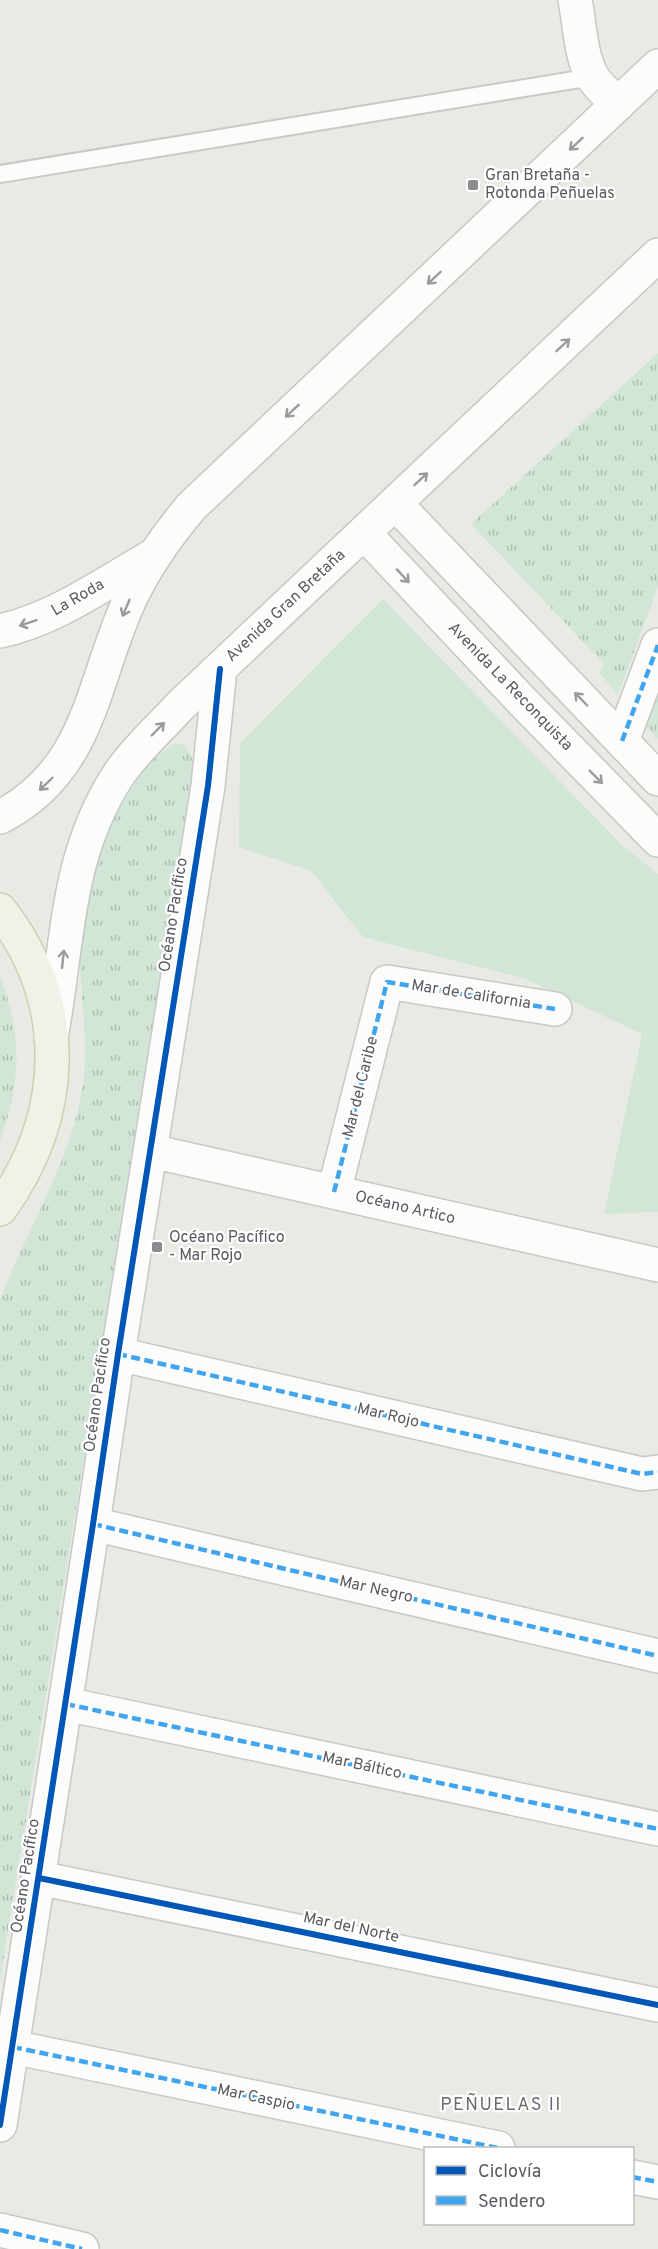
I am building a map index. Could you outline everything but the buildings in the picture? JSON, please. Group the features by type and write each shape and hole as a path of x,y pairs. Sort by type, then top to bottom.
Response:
{"main road":[{"path":"0,910 13,927 31,962 44,999 51,1037 52,1068 45,1119 32,1157 9,1197 0,1237"}],"street":[{"path":"575,0 587,65 599,87 618,104"},
{"path":"0,817 33,796 50,781 64,763 95,694 114,636 127,606 153,556 176,525 210,489 658,66"},
{"name":"Avenida Gran Bretaña","path":"51,1037 60,988 67,918 78,868 86,839 120,773 146,741 220,669 658,255"},
{"path":"395,503 658,779"},
{"name":"Avenida La Reconquista","path":"363,533 513,693 658,840"},
{"name":"La Roda","path":"0,631 33,622 57,612 153,556"},
{"path":"622,741 658,645"},
{"name":"Océano Pacífico","path":"0,2126 118,1354 208,786 220,669"},
{"name":"Mar de California","path":"387,982 555,1009"},
{"name":"Mar del Caribe","path":"334,1192 387,982"},
{"name":"Océano Artico","path":"151,1151 658,1265"},
{"name":"Mar Rojo","path":"118,1354 642,1474 658,1472"},
{"name":"Mar Negro","path":"93,1524 658,1656"},
{"name":"Mar Báltico","path":"66,1704 658,1829"},
{"name":"Mar del Norte","path":"39,1878 658,2005"},
{"name":"Mar Caspio","path":"13,2047 493,2147"},
{"path":"634,2176 658,2182"},
{"path":"0,2230 82,2249"}],"lane":[{"path":"0,174 592,77"}],"green space":[{"path":"658,353 658,587 618,695 599,672 604,664 471,524"},
{"path":"383,599 620,843 658,874 658,1212 604,1214 642,1034 526,979 363,937 311,871 239,847 240,743"},
{"path":"658,687 658,739 644,725"},
{"path":"175,744 184,744 187,748 194,766 194,775 0,1981 0,1299 55,1177 80,1101 85,1050 80,944 85,902 96,862 112,823 138,779 158,755"},
{"path":"0,975 12,1018 16,1058 12,1097 0,1141"}],"marked path":[{"path":"622,741 658,645"},
{"path":"334,1192 387,982 555,1009"},
{"path":"118,1354 642,1474 658,1472"},
{"path":"93,1524 658,1656"},
{"path":"66,1704 658,1829"},
{"path":"13,2047 493,2147"},
{"path":"634,2177 658,2182"},
{"path":"0,2230 82,2249"}],"cycle path":[{"path":"0,2125 208,786 220,669"},
{"path":"39,1878 658,2005"}],"place":[{"name":"Gran Bretaña - Rotonda Peñuelas","path":"473,185"},
{"name":"Océano Pacífico - Mar Rojo","path":"157,1247"}],"district":[{"name":"PEÑUELAS II","path":"501,2105"}]}
